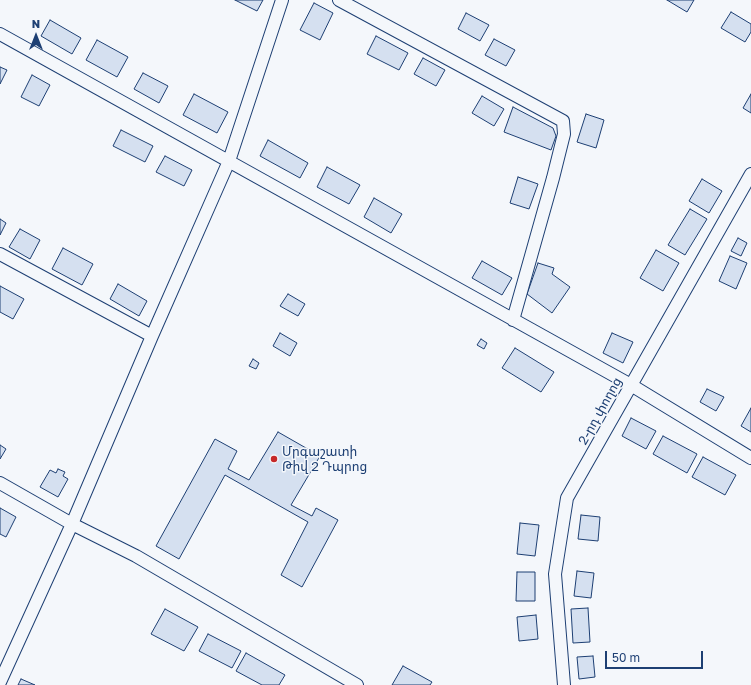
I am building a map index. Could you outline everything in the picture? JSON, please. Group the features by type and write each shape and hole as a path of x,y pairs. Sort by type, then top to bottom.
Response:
{"street":[{"path":"0,682 72,524 152,336 229,161 282,0"},
{"path":"339,0 563,121 564,134 555,171 513,320"},
{"path":"0,34 631,385 751,458"},
{"name":"2-րդ փողոց","path":"564,685 556,574 567,498 751,174"},
{"path":"0,254 152,336"},
{"path":"0,483 72,524 136,556 357,685"}],"building":[{"path":"235,0 263,0 257,11"},
{"path":"667,0 694,0 687,12"},
{"path":"314,3 333,13 320,40 300,30"},
{"path":"731,12 751,24 751,32 745,42 721,28"},
{"path":"466,13 489,25 480,41 458,29"},
{"path":"50,20 81,38 72,54 41,36"},
{"path":"376,36 408,53 399,70 367,54"},
{"path":"494,39 515,50 506,66 485,55"},
{"path":"97,40 128,57 117,77 86,60"},
{"path":"423,58 445,70 436,86 414,74"},
{"path":"0,67 7,70 0,84"},
{"path":"143,73 168,86 159,103 134,89"},
{"path":"32,75 50,85 39,106 21,97"},
{"path":"194,94 228,112 217,133 183,115"},
{"path":"751,94 751,113 743,108"},
{"path":"482,96 504,109 494,126 472,113"},
{"path":"513,107 553,128 556,136 551,150 504,132"},
{"path":"586,114 604,120 596,148 577,142"},
{"path":"121,130 153,146 145,162 113,146"},
{"path":"268,140 308,163 300,178 260,156"},
{"path":"165,156 192,170 184,186 156,172"},
{"path":"327,167 360,185 349,204 317,187"},
{"path":"518,177 538,184 529,209 510,203"},
{"path":"702,179 722,191 709,213 689,201"},
{"path":"374,198 402,214 391,233 364,217"},
{"path":"690,209 707,219 685,255 668,245"},
{"path":"0,219 6,223 0,235"},
{"path":"20,229 40,240 30,259 9,247"},
{"path":"738,238 747,243 741,256 731,251"},
{"path":"63,248 93,264 82,285 52,269"},
{"path":"656,250 679,263 663,291 640,278"},
{"path":"730,256 747,263 736,289 719,281"},
{"path":"482,261 512,278 502,295 472,278"},
{"path":"538,263 554,268 552,274 570,287 552,313 527,294"},
{"path":"118,284 147,301 139,316 110,299"},
{"path":"0,286 24,299 13,319 0,312"},
{"path":"288,294 305,304 298,316 280,306"},
{"path":"280,333 297,343 290,356 273,346"},
{"path":"612,333 633,342 623,363 603,353"},
{"path":"481,339 487,343 484,349 477,345"},
{"path":"515,348 554,372 541,392 502,368"},
{"path":"253,359 259,363 256,369 249,366"},
{"path":"707,389 724,397 716,411 700,402"},
{"path":"751,408 751,432 741,426"},
{"path":"631,418 656,431 646,449 622,436"},
{"path":"278,432 320,456 291,505 312,516 316,508 338,520 302,587 281,575 308,522 225,475 179,559 156,546 215,439 237,451 228,469 249,480"},
{"path":"663,436 697,454 687,473 653,454"},
{"path":"0,445 6,449 0,459"},
{"path":"703,457 736,475 725,495 692,477"},
{"path":"58,469 65,472 63,476 68,479 58,497 40,487 50,470 56,473"},
{"path":"0,508 16,517 6,537 0,534"},
{"path":"581,515 600,517 598,541 578,539"},
{"path":"520,523 539,525 535,556 517,554"},
{"path":"577,571 594,573 591,598 574,596"},
{"path":"517,572 535,572 535,601 516,601"},
{"path":"588,608 590,642 573,643 571,609"},
{"path":"165,609 198,627 184,651 151,634"},
{"path":"536,615 538,639 519,641 517,617"},
{"path":"208,634 241,651 232,668 199,651"},
{"path":"246,653 285,675 279,685 262,685 236,671"},
{"path":"593,656 595,677 579,679 577,657"},
{"path":"403,666 432,682 430,685 392,685"},
{"path":"21,679 35,685 18,685"}],"place":[{"name":"Մրգաշատի Թիվ 2 Դպրոց","path":"274,459"}]}
